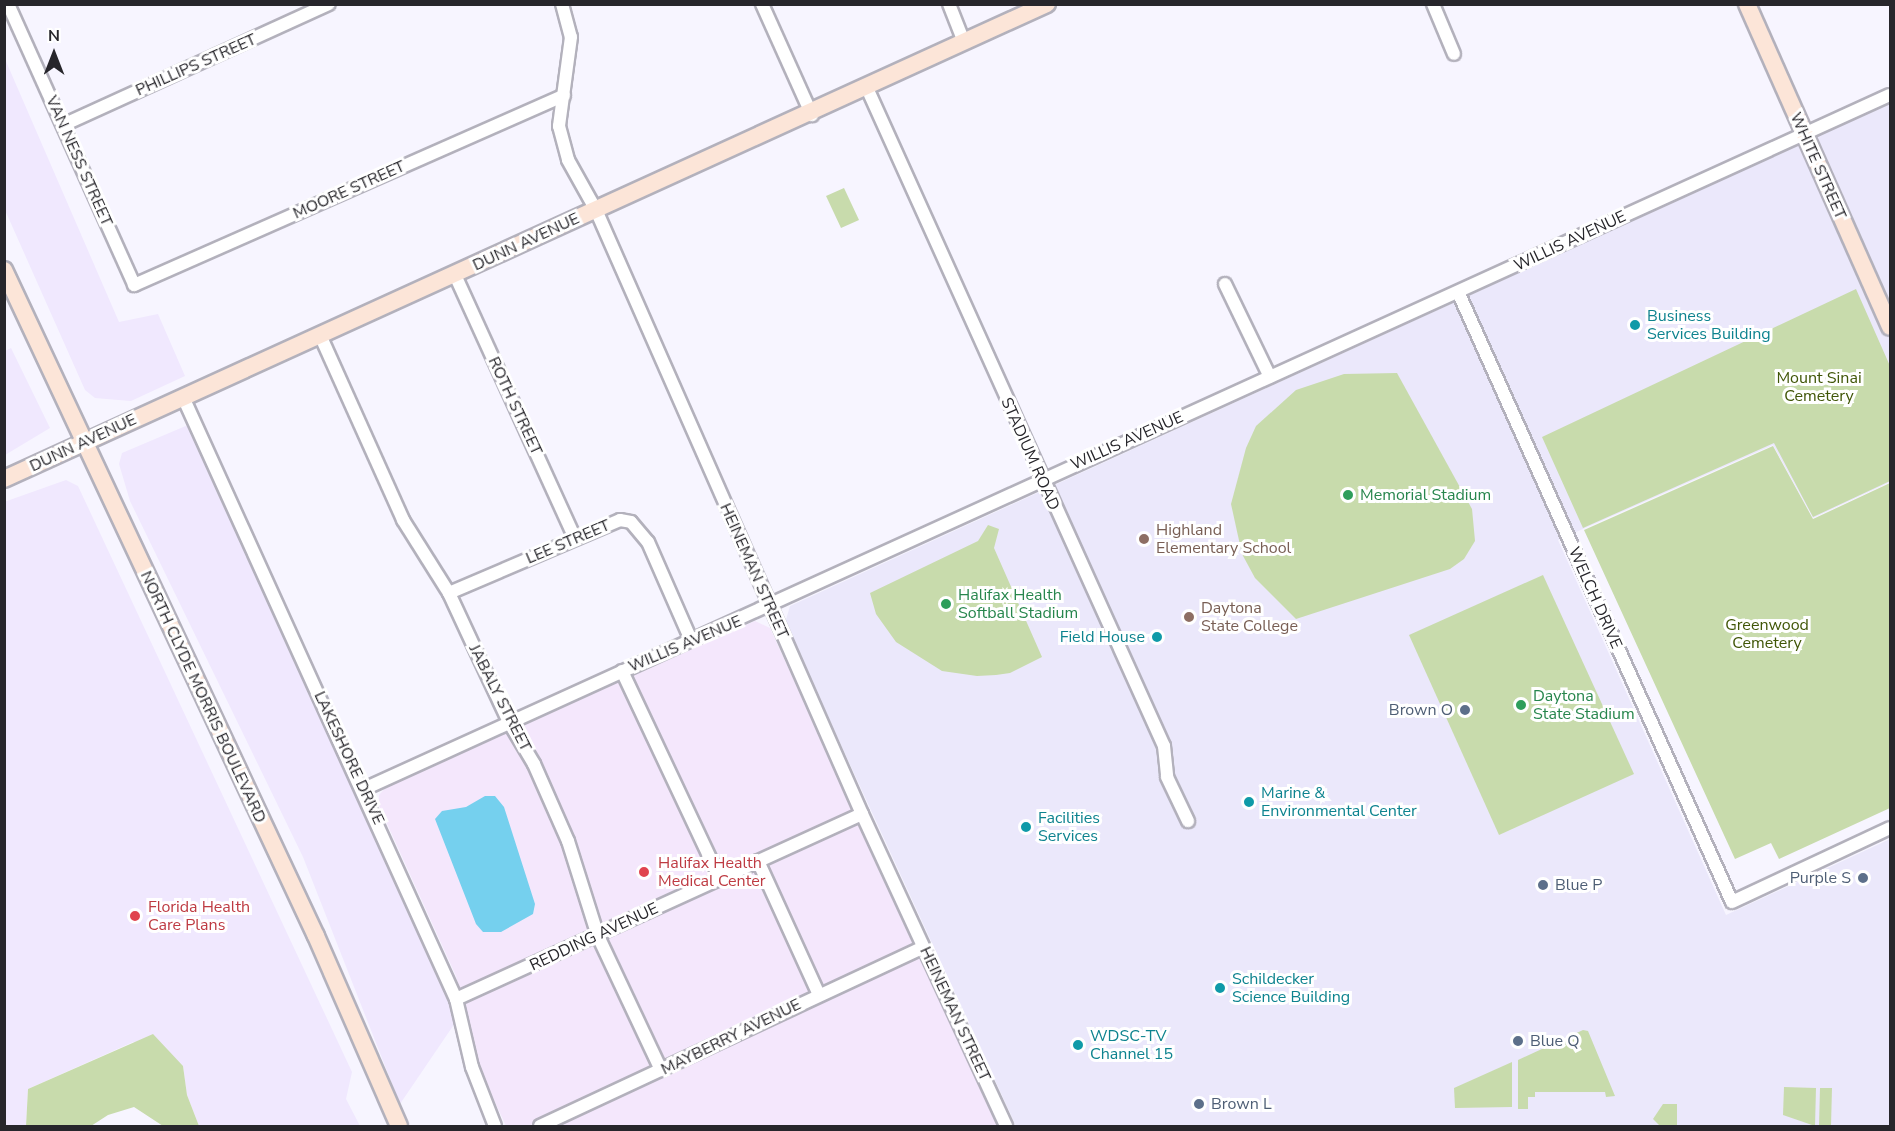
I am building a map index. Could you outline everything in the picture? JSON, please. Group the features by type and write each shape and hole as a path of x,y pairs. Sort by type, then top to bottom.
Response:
{"main road":[{"name":"DUNN AVENUE","path":"4,479 596,210 812,115 1047,4"},
{"name":"WHITE STREET","path":"1747,4 1890,327"},
{"name":"NORTH CLYDE MORRIS BOULEVARD","path":"4,270 83,443 316,936 399,1126"}],"street":[{"name":"VAN NESS STREET","path":"8,4 135,285"},
{"name":"PHILLIPS STREET","path":"63,124 329,4"},
{"name":"HEINEMAN STREET","path":"562,4 571,37 559,126 568,160 596,210 862,814 1006,1126"},
{"path":"762,4 812,115"},
{"path":"949,4 964,42"},
{"path":"1433,4 1454,54"},
{"name":"STADIUM ROAD","path":"867,88 1041,480 1164,746 1167,777 1188,820"},
{"name":"MOORE STREET","path":"135,285 564,95"},
{"name":"WILLIS AVENUE","path":"364,789 691,640 770,608 1041,480 1459,294 1890,95"},
{"name":"ROTH STREET","path":"455,275 575,538"},
{"path":"1225,284 1270,377"},
{"name":"WELCH DRIVE","path":"1459,294 1731,902 1890,828"},
{"name":"JABALY STREET","path":"320,335 403,520 449,593 508,722 534,764 568,841 598,936 662,1070"},
{"name":"LAKESHORE DRIVE","path":"183,397 364,789 456,999 472,1067 495,1126"},
{"name":"LEE STREET","path":"449,593 620,520 641,531 691,640"},
{"path":"622,671 719,878"},
{"name":"REDDING AVENUE","path":"456,999 862,814"},
{"path":"758,861 819,995"},
{"name":"MAYBERRY AVENUE","path":"540,1126 923,947"}],"shaded area":[{"path":"5,59 119,322 158,314 185,376 131,401 95,398 85,390 5,210"},
{"name":"Daytona State College","path":"1890,103 1890,482 1813,518 1773,445 1558,540 1726,915 1890,839 1890,1126 1016,1126 785,623 790,606"},
{"path":"11,348 50,428 5,455 5,351"},
{"path":"188,425 450,1002 455,1023 400,1104 303,857 130,501 119,464 122,453"},
{"path":"66,480 78,486 352,1072 346,1099 360,1126 199,1126 187,1095 183,1066 133,1042 28,1089 26,1126 5,1126 4,502"},
{"name":"Halifax Health Medical Center","path":"755,621 770,628 998,1126 506,1126 481,1072 456,976 379,806 379,795 388,785"}],"green space":[{"path":"844,188 859,220 841,228 826,196"},
{"name":"Mount Sinai Cemetery","path":"1856,289 1890,366 1890,481 1813,517 1774,443 1583,528 1542,437"},
{"name":"Memorial Stadium","path":"1397,373 1472,509 1475,541 1464,559 1450,569 1296,619 1255,578 1242,554 1231,504 1246,448 1256,426 1296,390 1344,374"},
{"name":"Greenwood Cemetery","path":"1773,446 1813,519 1890,483 1890,808 1779,859 1771,843 1735,859 1584,530"},
{"name":"Halifax Health Softball Stadium","path":"988,525 999,529 994,548 1042,657 1010,673 996,675 977,676 942,671 896,642 876,614 870,593 978,541"},
{"name":"Daytona State Stadium","path":"1543,575 1634,774 1499,835 1409,635"},
{"path":"1583,1030 1588,1031 1615,1096 1606,1097 1605,1092 1535,1092 1535,1097 1528,1097 1528,1109 1518,1109 1518,1060"},
{"path":"153,1034 183,1066 187,1095 199,1126 163,1126 134,1107 108,1115 91,1126 26,1126 28,1089"},
{"path":"1512,1062 1512,1107 1455,1108 1454,1088"},
{"path":"1784,1087 1816,1088 1815,1126 1783,1115"},
{"path":"1820,1088 1832,1088 1831,1126 1819,1126"},
{"path":"1663,1104 1677,1104 1677,1126 1660,1126 1653,1119"}],"water":[{"path":"485,796 495,796 504,807 535,904 533,914 501,932 483,932 476,924 435,819 442,811 466,807"}],"place":[{"name":"Business Services Building","path":"1635,325"},
{"name":"Memorial Stadium","path":"1348,495"},
{"name":"Highland Elementary School","path":"1144,539"},
{"name":"Halifax Health Softball Stadium","path":"946,604"},
{"name":"Daytona State College","path":"1189,617"},
{"name":"Field House","path":"1157,637"},
{"name":"Daytona State Stadium","path":"1521,705"},
{"name":"Brown O","path":"1465,710"},
{"name":"Marine & Environmental Center","path":"1249,802"},
{"name":"Facilities Services","path":"1026,827"},
{"name":"Halifax Health Medical Center","path":"644,872"},
{"name":"Purple S","path":"1863,878"},
{"name":"Blue P","path":"1543,885"},
{"name":"Florida Health Care Plans","path":"135,916"},
{"name":"Schildecker Science Building","path":"1220,988"},
{"name":"Blue Q","path":"1518,1041"},
{"name":"WDSC-TV Channel 15","path":"1078,1045"},
{"name":"Brown L","path":"1199,1104"}]}
